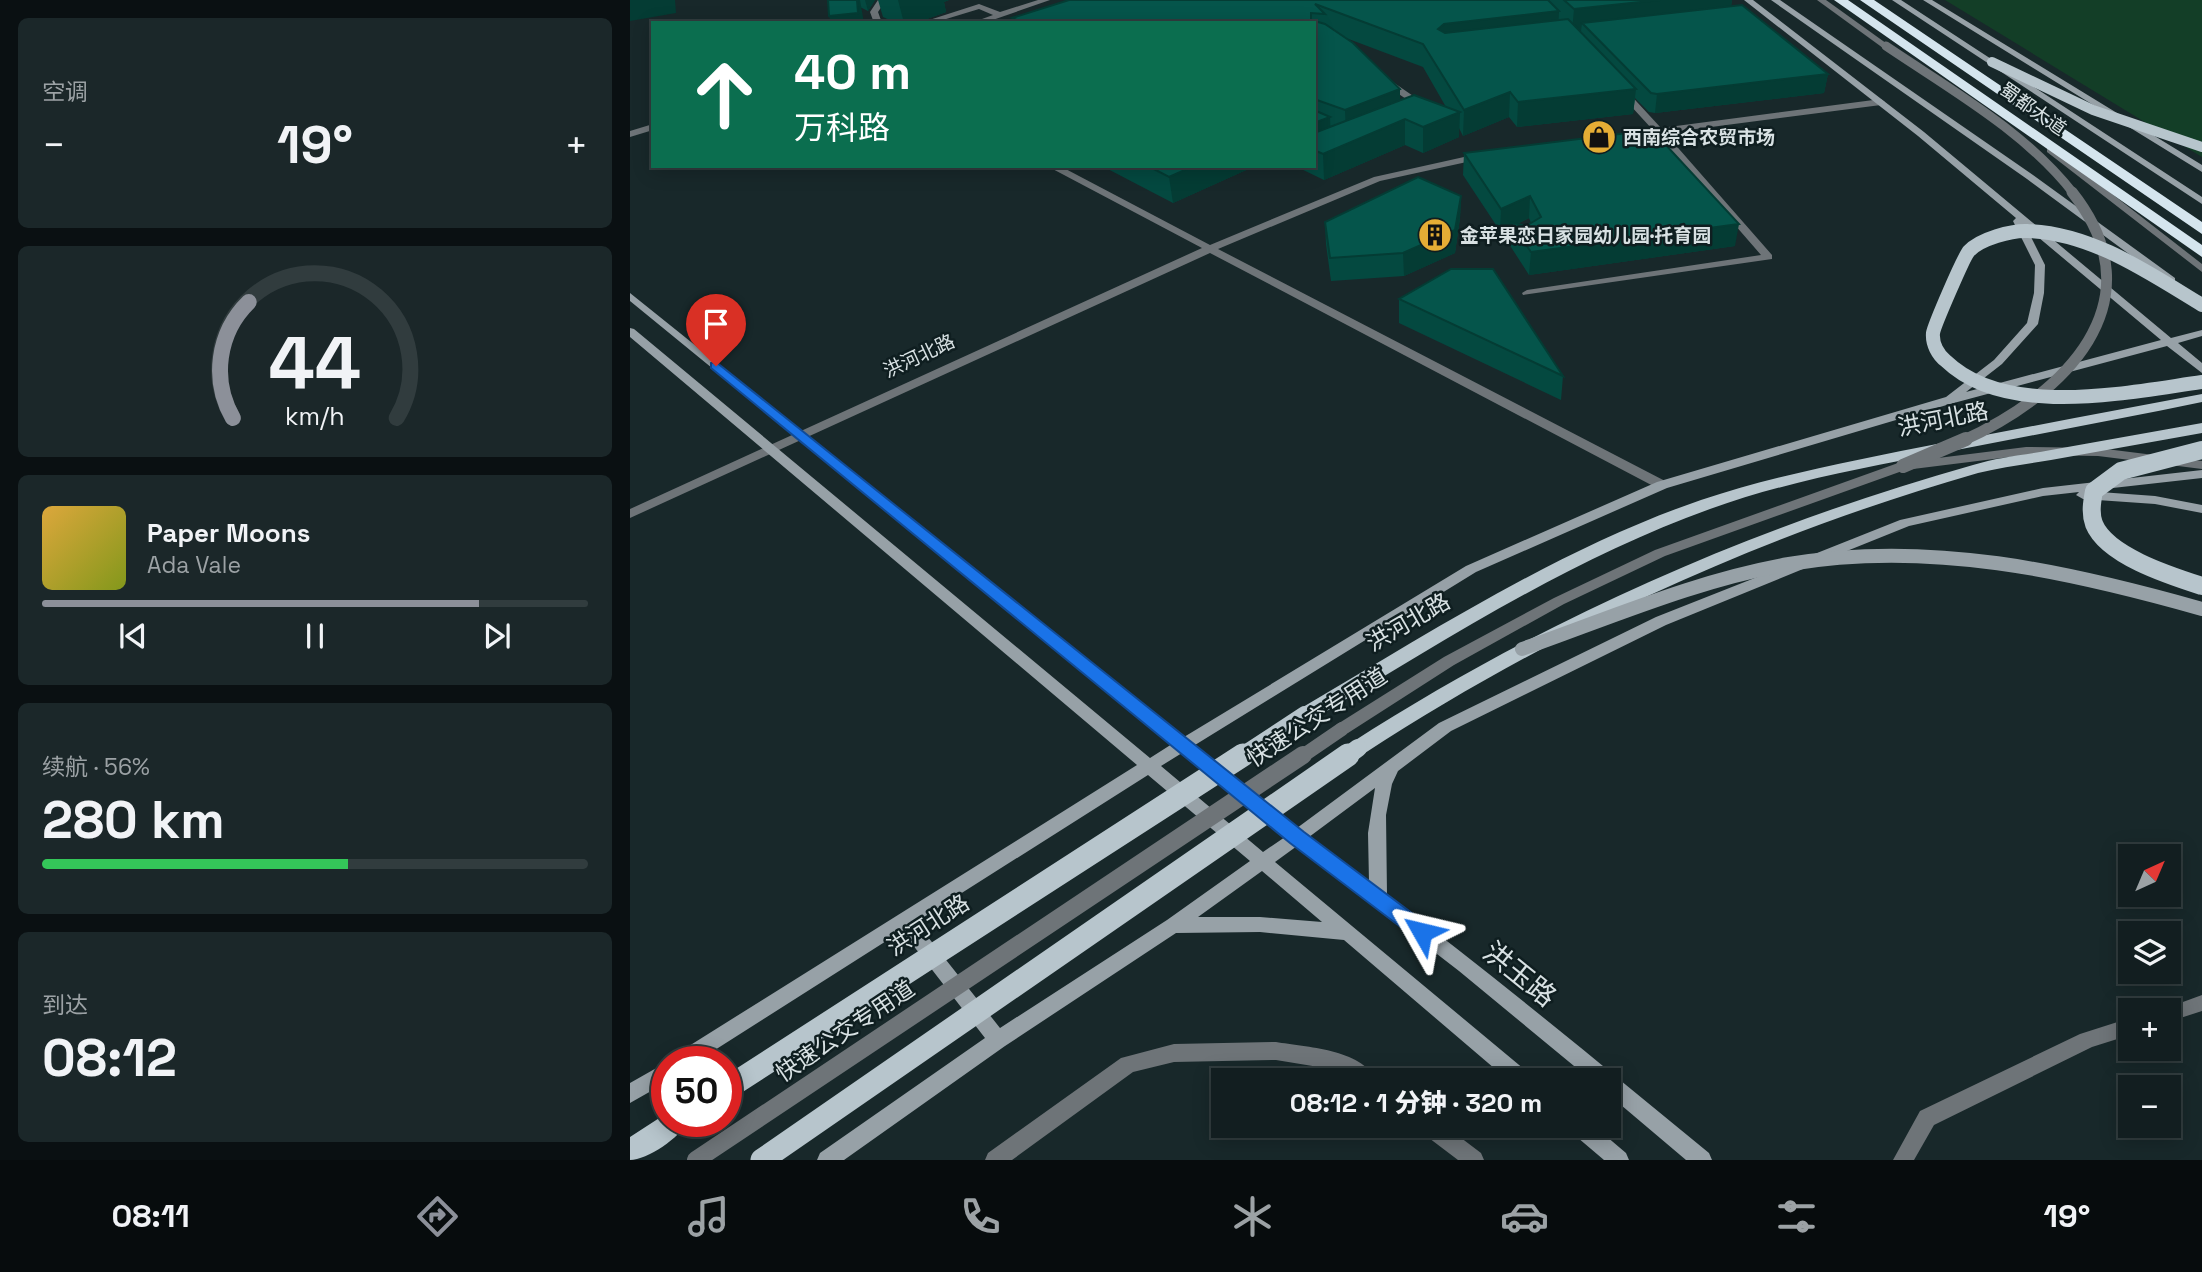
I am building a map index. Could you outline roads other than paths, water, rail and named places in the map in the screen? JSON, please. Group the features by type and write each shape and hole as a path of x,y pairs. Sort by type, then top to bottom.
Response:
{"highway":[{"name":"蜀都大道","path":"1838,0 2202,252"},
{"name":"蜀都大道","path":"1866,0 2202,229"}],"main road":[{"path":"1992,62 2093,110 2202,148"},
{"path":"2202,304 2139,267 2083,240 2058,234 2003,234 1980,242 1969,251 1933,332 1932,342 1938,354 1951,367 1976,383 2031,397 2094,397 2202,382"},
{"name":"洪河北路","path":"742,1079 1305,715 1535,581 1624,538 1684,513 1791,478 2202,398"},
{"path":"762,1160 1358,748 1415,711 1522,649 1707,562 1824,517 1978,468 2202,428"},
{"path":"2202,450 2122,471 2094,491 2090,508 2096,529 2127,555 2170,577 2202,586"},
{"path":"630,1151 652,1137"}],"street":[{"path":"877,21 874,12 882,0"},
{"path":"981,21 1046,0"},
{"path":"1748,0 1881,102 2013,210 2165,341 2202,369"},
{"path":"1775,0 2030,177 2202,304"},
{"name":"快速公交专用道","path":"696,1160 1342,729 1449,661 1559,601 1660,553 1903,466 2003,420 2023,409 2060,378 2081,354 2097,328 2108,281 2102,239 2081,203 2038,156 1821,0"},
{"path":"1838,0 2050,149 2202,269"},
{"path":"1896,0 2202,201"},
{"path":"1927,0 2202,169"},
{"path":"930,21 979,6 1000,15"},
{"path":"1754,16 1768,15"},
{"path":"1373,72 1416,102 1414,114 1404,118"},
{"path":"1527,293 1768,257 1614,83"},
{"path":"1618,135 1881,102"},
{"path":"630,134 651,128"},
{"name":"洪河北路","path":"630,514 1210,249 1377,179 1489,154"},
{"path":"1056,168 1662,485"},
{"path":"1946,401 1997,362 2032,324 2039,293 2040,265 2013,210"},
{"name":"洪玉路","path":"630,296 1297,837 1465,965 1591,1068"},
{"path":"630,331 1509,1068"},
{"path":"705,1046 1147,766 1471,569 1662,485 1946,401 2202,333"},
{"name":"快速公交专用道","path":"1903,466 2026,451 2098,452 2202,465"},
{"path":"827,1160 998,1040 1173,925 1445,727 1661,621 1905,523 2043,492 2202,474"},
{"path":"2043,492 2155,500 2202,509"},
{"path":"1522,649 1713,583 1791,564 1881,555 1954,557 2046,569 2202,609"},
{"path":"1378,899 1377,852 1381,786 1392,767"},
{"path":"904,921 998,1040"},
{"path":"1173,925 1244,922 1300,925 1347,933"},
{"path":"2181,1010 2202,1003"},
{"path":"1903,1160 1927,1118 2087,1040 2118,1030"},
{"path":"995,1160 1128,1064 1174,1053 1276,1051 1341,1062 1350,1068"},
{"path":"630,1094 651,1081"},
{"name":"洪玉路","path":"1621,1093 1702,1160"},
{"path":"1445,1138 1474,1160"},
{"path":"1593,1138 1619,1160"}],"place":[{"name":"西南综合农贸市场","path":"1599,137"},
{"name":"金苹果恋日家园幼儿园·托育园","path":"1435,235"}]}
